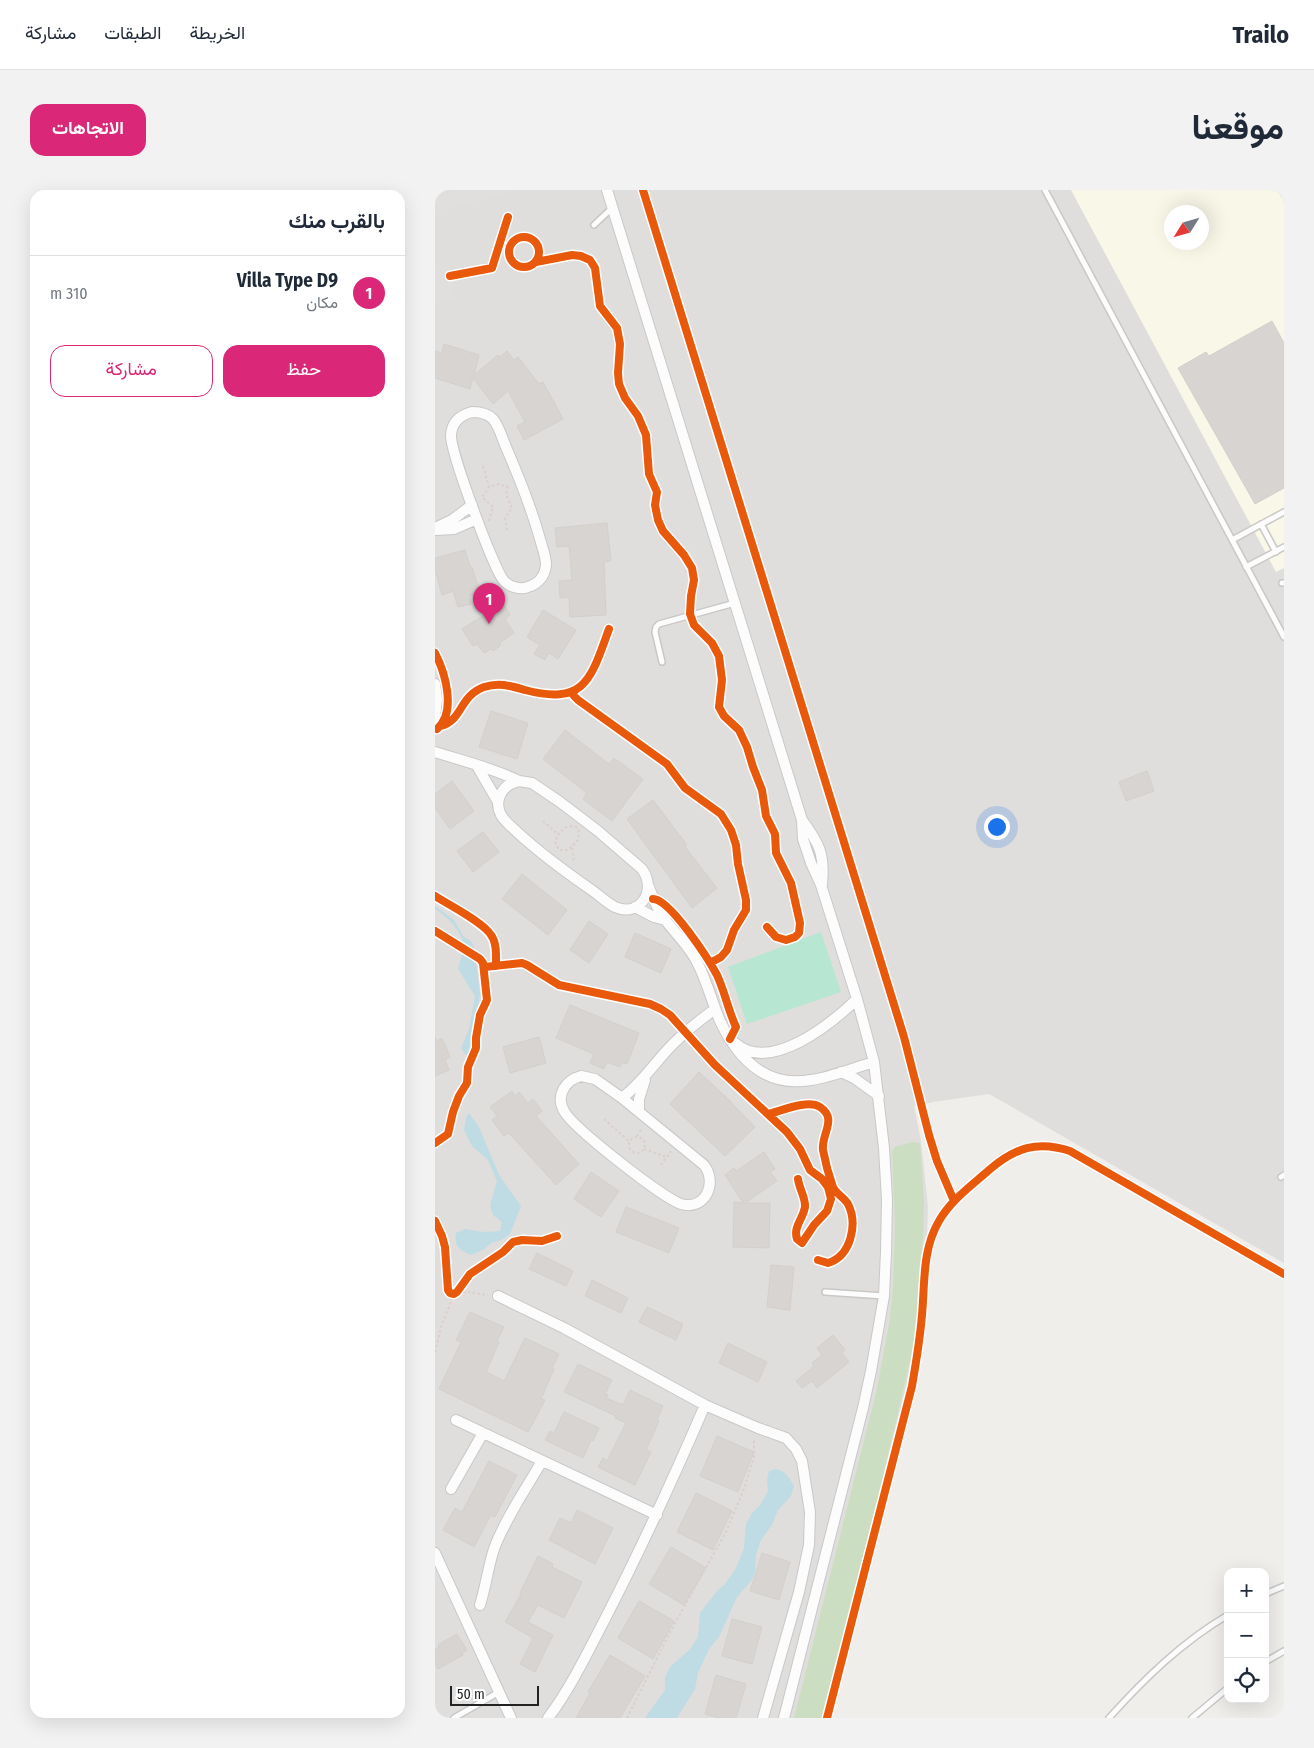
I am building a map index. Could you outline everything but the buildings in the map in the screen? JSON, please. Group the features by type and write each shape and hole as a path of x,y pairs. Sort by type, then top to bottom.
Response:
{"street":[{"path":"607,190 803,820 803,838 811,863 821,884 857,999 874,1062 879,1096 887,1200 884,1296 863,1408 784,1718"},
{"path":"479,412 485,414 495,423 520,481 545,559 544,573 541,579 537,584 524,588 511,586 505,582 477,519 451,441 452,428 455,422 466,413 479,412"},
{"path":"435,529 452,520 472,505"},
{"path":"435,529 454,529 477,519"},
{"path":"435,684 437,699 435,718"},
{"path":"435,752 506,774 519,781"},
{"path":"477,766 498,802 499,809 505,820 559,867 616,907 628,909 635,907 645,899 649,887"},
{"path":"498,802 503,790 513,782 532,783 598,831 642,869 646,874 658,910 688,946 697,962 715,1009 730,1039 744,1059 764,1074 796,1082 812,1080 874,1062"},
{"path":"635,907 649,915 665,920"},
{"path":"730,1039 747,1050 767,1053 784,1048 827,1026 857,999"},
{"path":"622,1098 646,1077 674,1042 689,1028 715,1009"},
{"path":"764,1074 767,1053"},
{"path":"841,1072 854,1078 879,1096"},
{"path":"581,1076 595,1079 639,1111 704,1165 710,1176 711,1183 707,1195 702,1200 691,1205 678,1203 635,1173 604,1149 567,1116 563,1111 560,1098 565,1086 570,1081 581,1076"},
{"path":"639,1111 641,1087 646,1077"},
{"path":"498,1296 564,1328 705,1405 786,1438 799,1455 805,1476 810,1528 809,1545 803,1578 763,1718"},
{"path":"548,1718 593,1641 657,1515 705,1405"},
{"path":"456,1420 657,1515"},
{"path":"451,1489 483,1433"},
{"path":"480,1605 499,1536 542,1461"},
{"path":"435,1553 511,1718"}],"lane":[{"path":"1045,190 1284,637"},
{"path":"1282,190 1284,194"},
{"path":"594,225 613,208"},
{"path":"1232,540 1284,512"},
{"path":"1261,524 1275,552"},
{"path":"1246,567 1284,547"},
{"path":"662,662 655,632 659,624 735,603"},
{"path":"825,1292 884,1296"},
{"path":"1269,1592 1284,1586"},
{"path":"1109,1718 1141,1683 1177,1650 1224,1618"},
{"path":"1269,1660 1284,1651"},
{"path":"1192,1718 1224,1691"},
{"path":"455,1718 499,1692"}],"path":[{"path":"483,466 489,487"},
{"path":"485,538 493,507 482,497 489,487 499,484 508,487 520,481"},
{"path":"507,530 505,518 511,508 506,494 508,487"},
{"path":"543,821 559,835"},
{"path":"570,826 576,828 579,833 578,840 571,848 564,851 559,850 555,842 559,835 565,828 570,826"},
{"path":"604,1118 630,1142 632,1151 639,1153 645,1149"},
{"path":"630,1142 634,1137 640,1137 644,1140 645,1149"},
{"path":"661,1165 678,1142"},
{"path":"645,1149 667,1158"},
{"path":"449,1286 448,1290 454,1294 468,1292 498,1296"},
{"path":"435,1352 441,1327 454,1294 462,1286"},
{"path":"627,1718 671,1632 726,1532 744,1490 755,1457 753,1436 758,1428"}],"shaded area":[{"path":"435,190 1284,190 1284,1263 989,1094 914,1106 921,1141 928,1207 924,1319 914,1386 831,1718 435,1718"},
{"path":"465,190 518,190 435,212 435,197"},
{"path":"1071,190 1284,190 1284,568 1276,572"},
{"path":"452,267 455,300 435,303 435,269"}],"green space":[{"path":"821,932 841,992 747,1024 728,967"},
{"path":"912,1142 920,1143 924,1201 918,1318 913,1349 855,1595 822,1718 794,1718 876,1393 890,1319 895,1224 892,1151 895,1147"}],"water":[{"path":"435,906 454,920 463,936 472,942 474,948 480,993 473,1051 466,1055 461,1048 469,1029 475,996 458,969 463,947 460,935 451,922 435,909"},
{"path":"469,1113 479,1127 499,1175 521,1206 510,1234 501,1240 491,1243 483,1250 470,1255 458,1247 456,1233 465,1229 484,1232 500,1231 502,1222 493,1215 490,1205 497,1181 488,1160 472,1146 464,1130"},
{"path":"776,1469 784,1473 794,1486 791,1496 778,1510 772,1525 761,1540 756,1555 755,1573 751,1581 737,1597 719,1637 709,1649 698,1673 695,1689 677,1718 645,1718 665,1690 665,1677 670,1667 690,1649 698,1637 700,1613 736,1568 744,1548 746,1524 768,1491 767,1480 769,1471"}],"cycle path":[{"path":"643,190 904,1037 929,1135 937,1161 954,1201"},
{"path":"450,276 492,268 508,217"},
{"path":"524,237 535,241 539,252 535,263 524,267 513,263 509,252 513,241 524,237"},
{"path":"536,262 572,255 590,260 595,268 600,306 617,328 620,344 619,384 625,398 638,416 646,435 649,474 657,492 655,505 658,520 663,531 684,555 692,568 694,580 690,614 694,625 712,643 719,656 722,680 719,707 724,716 739,730 747,747 762,790 766,816 775,834 776,853 791,883 800,923 799,933 795,937 786,940 776,937 767,927"},
{"path":"441,726 453,719 470,696 484,687 505,685 545,694 561,694 574,691 591,674 609,629"},
{"path":"435,653 445,681 448,702 447,713 437,729"},
{"path":"573,691 574,696 578,700 667,764 685,788 721,814 731,830 736,845 746,900 746,910 734,930 727,950 721,957 710,963"},
{"path":"435,896 473,919 487,930 494,942 496,966"},
{"path":"653,899 660,902 679,919 698,944 717,975 736,1027 730,1039"},
{"path":"435,931 480,959 483,963 487,1000 480,1015 476,1048 468,1067 467,1083 459,1096 453,1112 448,1134 435,1143"},
{"path":"485,967 522,963 559,985 650,1004 670,1015 715,1065 787,1132 800,1149 810,1170 822,1179 828,1187 831,1199 827,1211 814,1225 802,1243 797,1239 796,1235 805,1207 798,1179"},
{"path":"768,1114 794,1106 809,1104 820,1107 828,1117 823,1150 833,1187 848,1204 851,1212 852,1230 847,1247 842,1254 828,1263 818,1260"},
{"path":"827,1718 912,1386 920,1333 927,1255 934,1232 949,1206 989,1170 1017,1151 1037,1146 1058,1148 1070,1151 1284,1274"},
{"path":"435,1221 445,1247 448,1290 454,1294 470,1274 503,1252 513,1242 522,1240 542,1241 557,1236"}],"place":[{"name":"Villa Type D9","path":"489,624"}]}
